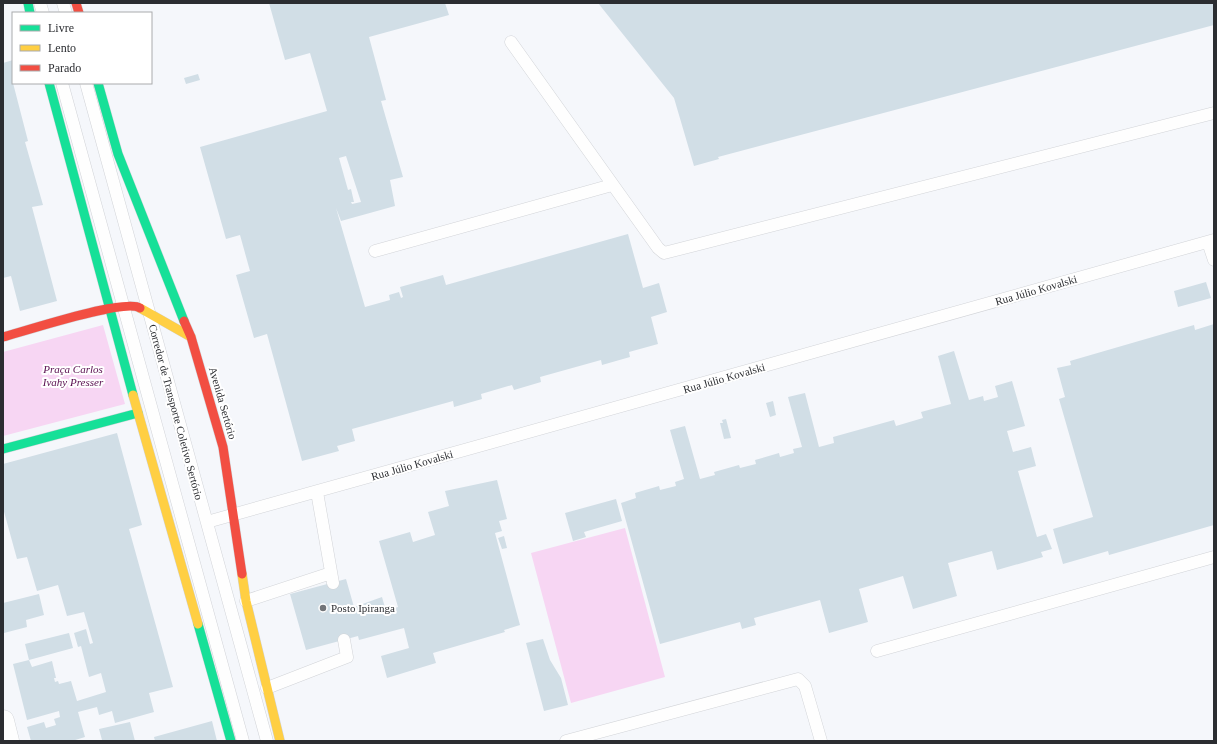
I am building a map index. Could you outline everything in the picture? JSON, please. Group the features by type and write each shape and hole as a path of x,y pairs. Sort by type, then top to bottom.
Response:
{"main road":[{"path":"49,84 109,308 230,741"},
{"name":"Avenida Sertório","path":"98,84 118,154 191,337 223,447 246,601 280,741"},
{"path":"3,337 109,308 136,305 191,337"},
{"path":"3,449 138,413"}],"street":[{"path":"3,721 8,741"}],"lane":[{"path":"511,42 612,186 661,251 669,253 1214,113"},
{"name":"Corredor de Transporte Coletivo Sertório","path":"62,84 243,741"},
{"name":"Corredor de Transporte Coletivo Sertório","path":"86,84 267,741"},
{"path":"375,252 612,186"},
{"path":"1211,241 1214,260"},
{"name":"Rua Júlio Kovalski","path":"207,522 1211,241"},
{"path":"246,601 332,578 317,492"},
{"path":"877,651 1214,557"},
{"path":"267,688 347,657 344,640"},
{"path":"566,741 798,679 805,686 821,741"}],"green space":[{"name":"Praça Carlos Ivahy Presser","path":"103,325 125,404 3,436 3,352"},
{"path":"625,528 665,677 571,703 531,553"}],"building":[{"path":"269,3 445,3 449,15 369,37 386,100 381,101 403,177 390,180 395,206 341,221 336,208 365,307 390,300 389,295 399,292 401,298 403,297 400,287 443,275 446,285 628,234 643,288 659,283 667,312 651,317 658,344 629,352 630,357 602,365 601,360 540,377 541,382 514,390 512,385 481,394 482,399 454,407 453,401 352,429 355,441 337,446 339,451 302,461 267,334 254,338 236,275 250,271 240,235 226,239 200,147 327,111 310,53 285,60","holes":["346,156 361,202 352,204 351,202 354,202 351,189 348,190 339,158"]},
{"path":"598,3 1214,3 1214,25 718,157 719,159 694,166 674,98"},
{"path":"12,60 12,84 13,84 28,141 25,142 43,205 32,207 57,301 20,311 11,276 3,278 3,63"},
{"path":"198,74 200,80 186,84 184,78"},
{"path":"1206,282 1211,298 1178,307 1174,291"},
{"path":"1214,324 1214,525 1109,555 1108,551 1063,564 1053,529 1093,517 1059,399 1065,397 1057,368 1071,365 1070,361 1194,325 1195,330"},
{"path":"954,351 969,400 983,396 984,401 998,397 995,386 1012,381 1025,426 1007,431 1013,452 1031,447 1036,466 1018,471 1037,537 1046,534 1052,549 1041,552 1043,557 997,570 992,551 948,563 957,596 913,609 903,576 859,589 868,622 829,633 820,600 754,618 756,625 742,629 740,622 660,644 621,503 636,498 635,493 659,486 660,490 676,486 675,482 684,479 670,430 685,426 700,479 715,475 714,472 739,465 740,468 756,464 755,460 779,453 780,457 794,453 793,449 802,447 788,397 805,393 819,447 834,443 833,437 894,420 896,426 923,418 921,412 951,404 938,356"},
{"path":"773,401 776,415 770,417 766,403"},
{"path":"726,419 731,438 724,439 720,423 723,423 722,420"},
{"path":"117,433 142,525 129,529 173,687 149,693 154,712 115,723 112,711 99,715 97,707 78,712 85,737 72,741 31,741 27,727 44,722 46,728 56,725 54,719 60,717 59,711 27,720 13,664 29,660 32,667 52,661 56,678 54,678 55,682 58,681 59,684 71,681 77,701 106,692 101,673 89,677 81,646 78,647 74,633 86,629 90,644 93,643 84,612 67,616 58,585 37,591 27,557 17,559 3,508 3,464"},
{"path":"497,480 507,519 499,521 502,531 495,533 520,625 504,630 505,632 433,653 436,663 387,678 381,656 409,648 404,628 359,640 358,636 306,650 290,594 346,579 354,607 382,597 386,611 398,607 379,541 410,532 413,542 435,535 428,512 449,506 445,491"},
{"path":"616,499 622,521 584,532 586,537 573,541 565,513"},
{"path":"504,536 507,548 502,549 498,538"},
{"path":"39,594 44,615 26,620 27,627 4,633 3,603"},
{"path":"69,633 73,648 29,660 25,644"},
{"path":"543,639 550,660 561,678 568,705 544,711 526,643"},
{"path":"212,721 217,741 155,741 154,737"},
{"path":"130,722 135,741 98,741 102,740 99,729"}],"traffic: fast":[{"path":"28,3 30,12"},
{"path":"49,84 133,395"},
{"path":"98,84 118,154 184,321"},
{"path":"3,449 138,413"},
{"path":"198,624 231,741"}],"traffic: slow":[{"path":"140,308 191,337"},
{"path":"133,395 198,624"},
{"path":"242,574 246,601 280,741"}],"traffic: jam":[{"path":"76,3 79,12"},
{"path":"3,337 96,311 115,307 131,306 140,308"},
{"path":"184,321 191,337 223,447 242,574"}],"place":[{"name":"Posto Ipiranga","path":"323,608"}]}
